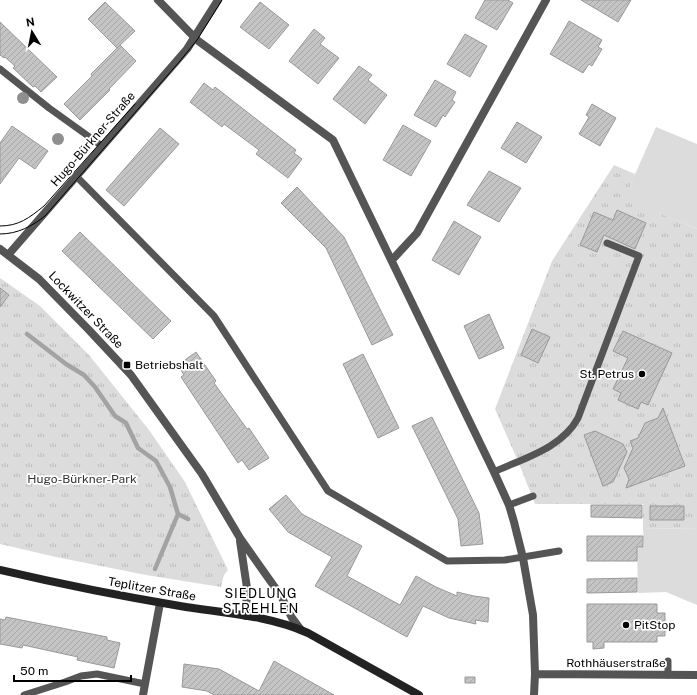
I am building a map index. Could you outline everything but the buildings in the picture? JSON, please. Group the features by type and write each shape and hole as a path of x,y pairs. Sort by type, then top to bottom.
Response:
{"main road":[{"name":"Teplitzer Straße","path":"0,570 66,586 274,621 301,630 419,695"}],"street":[{"path":"158,0 195,38 333,140 494,472 508,505 522,558 533,615 535,674 534,695"},
{"name":"Hugo-Bürkner-Straße","path":"8,255 183,54 195,38 218,0"},
{"path":"392,260 418,233 546,0"},
{"name":"Lockwitzer Straße","path":"0,249 39,279 131,375 202,474 240,538 281,596 292,618 301,630"},
{"path":"240,538 246,588 246,616"},
{"path":"143,695 160,603"},
{"name":"Rothhäuserstraße","path":"535,674 697,675"}],"lane":[{"path":"0,69 49,108 102,146"},
{"path":"76,176 214,316 328,491 447,561 505,560 559,551"},
{"path":"494,472 554,445 574,426 578,418 639,256 607,243"},
{"path":"508,505 533,496"},
{"path":"668,661 668,675"},
{"path":"24,695 81,676 97,674 145,684"}],"green space":[{"path":"656,127 697,144 697,229 624,199"},
{"path":"614,165 635,174 625,199 697,229 697,529 643,528 643,504 535,504 495,409 552,261"},
{"name":"Hugo-Bürkner-Park","path":"0,278 40,306 89,355 149,430 185,482 228,570 224,575 221,587 146,575 0,544"},
{"path":"643,528 697,529 697,605 666,592 638,593 637,548 644,547"}],"waterway":[{"path":"27,334 66,364 84,375 95,387 115,416 126,423 138,448 156,461 170,487 178,514 188,519"},
{"path":"155,569 178,514"}],"tram line":[{"path":"0,234 13,233 24,229 45,216 180,61 197,40 222,0"},
{"path":"0,226 18,223 44,206 135,104"}],"place":[{"name":"Betriebshalt","path":"127,365"},
{"name":"St. Petrus","path":"642,374"},
{"name":"PitStop","path":"626,625"}],"district":[{"name":"SIEDLUNG STREHLEN","path":"261,600"}]}
